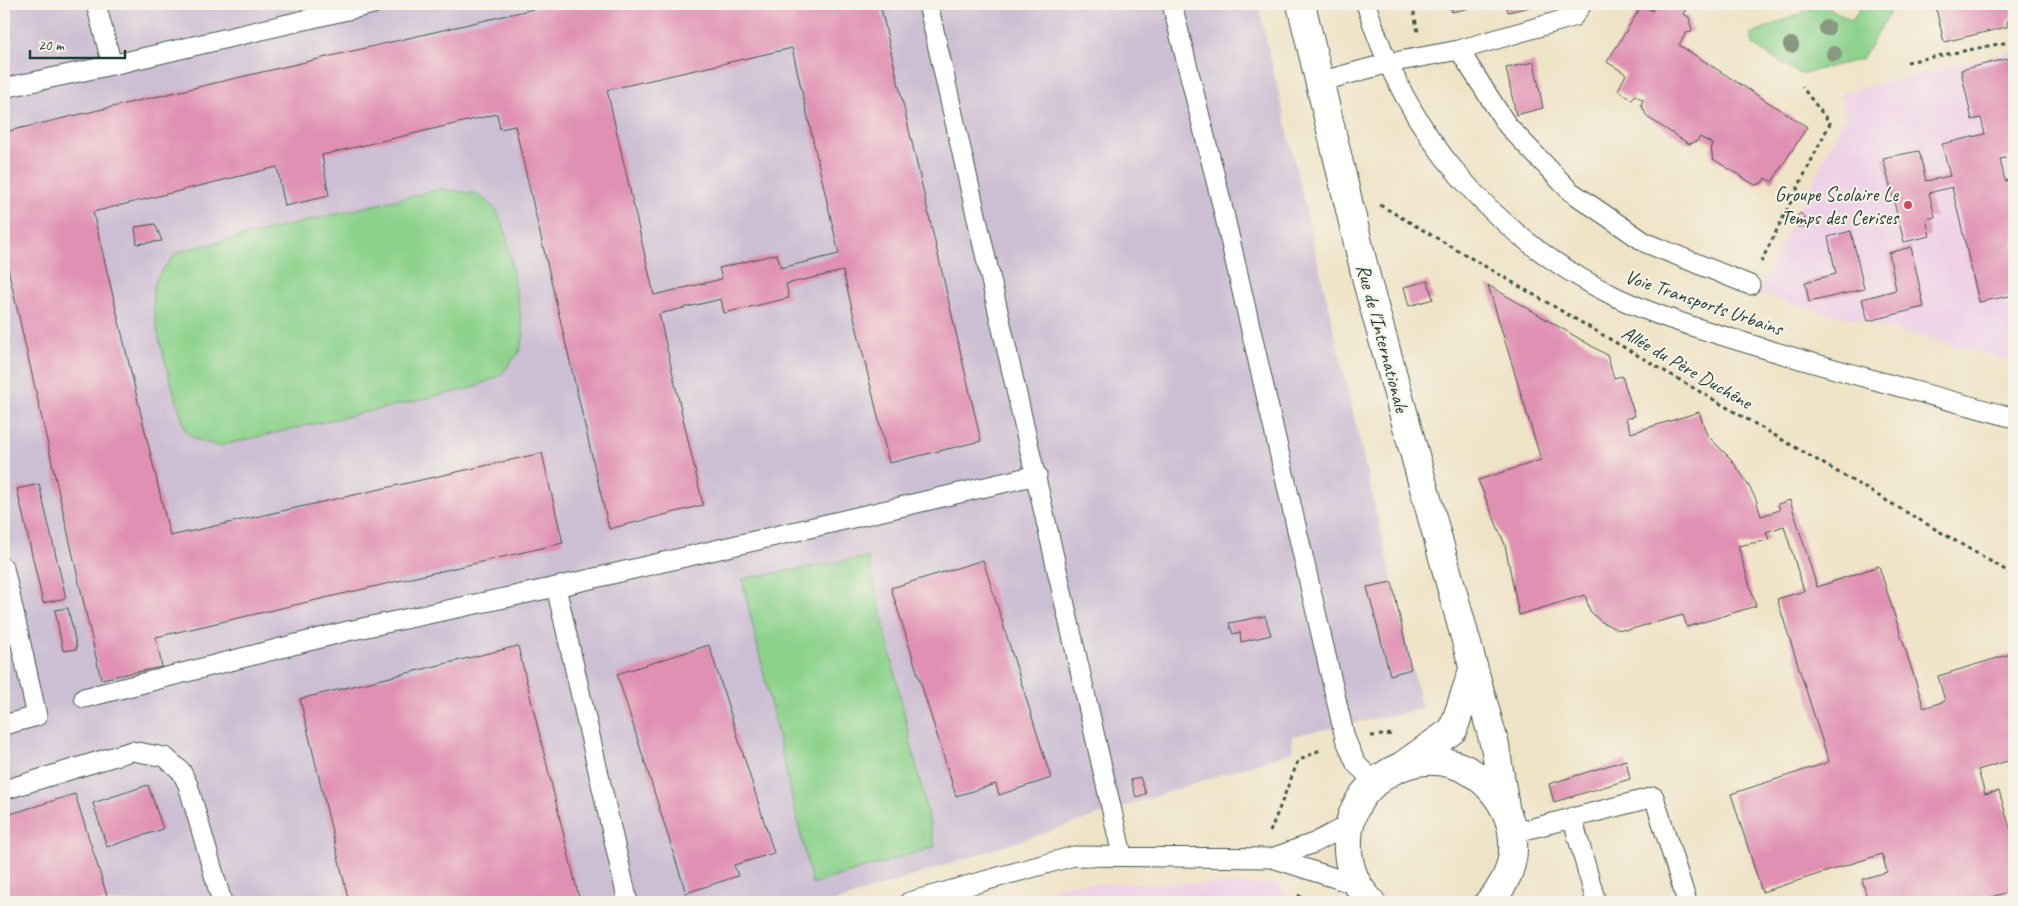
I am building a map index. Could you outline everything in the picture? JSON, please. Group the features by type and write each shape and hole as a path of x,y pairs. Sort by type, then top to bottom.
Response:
{"street":[{"name":"Rue de l'Internationale","path":"1301,4 1368,285 1495,746 1505,807"},
{"path":"1365,896 1348,855 1350,824 1356,807 1375,782 1453,730 1473,670"},
{"path":"1401,766 1421,761 1441,762 1461,767 1478,776 1494,790 1505,807 1513,833 1513,855 1507,876 1496,895 1489,902"}],"lane":[{"path":"96,4 112,65"},
{"path":"4,88 374,4"},
{"path":"928,4 1037,475 1122,855"},
{"path":"1172,4 1226,218 1345,738 1356,764 1375,782"},
{"name":"Voie Transports Urbains","path":"1366,4 1389,63 1416,119 1458,175 1505,225 1558,262 1615,296 1678,322 1778,353 2014,418"},
{"path":"1319,82 1389,63 1459,50 1573,17 1582,4"},
{"path":"1459,50 1507,125 1570,191 1646,244 1750,285"},
{"path":"84,698 348,631 556,587 1037,475"},
{"path":"4,568 37,716 4,724"},
{"path":"556,587 628,902"},
{"path":"4,790 132,751 165,757 181,771 188,785 222,902"},
{"path":"1513,833 1654,797 1687,902"},
{"path":"1572,817 1596,902"},
{"path":"909,902 1074,856 1272,858 1314,843 1350,824"},
{"path":"1272,858 1365,896"}],"path":[{"path":"1907,62 2014,41"},
{"path":"1750,285 1830,123 1802,87"},
{"name":"Allée du Père Duchêne","path":"1345,185 2014,575"}],"shaded area":[{"path":"4,4 1258,4 1422,709 1292,736 1293,751 834,902 4,902"},
{"name":"Groupe Scolaire Le Temps des Cerises","path":"2014,51 2014,361 1757,294 1845,117 1841,93"},
{"path":"1071,883 1280,884 1291,902 1010,902"}],"green space":[{"path":"1823,4 1852,21 1863,4 1887,4 1889,14 1862,59 1800,74 1754,46 1750,34"},
{"path":"441,189 477,194 496,209 506,233 524,335 519,352 501,375 472,388 218,446 197,440 186,432 158,336 153,298 154,286 158,276 178,252"},
{"path":"868,557 935,847 812,884 742,579"}],"building":[{"path":"555,4 880,4 981,441 889,463 843,271 786,284 789,298 724,313 721,299 659,314 703,505 609,529 515,126 500,129 497,114 322,155 329,196 285,206 277,167 93,212 170,536 542,453 563,543 156,637 162,667 101,679 4,251 4,132","holes":["792,48 839,254 781,268 777,254 719,268 722,279 654,295 607,90"]},
{"path":"1450,4 1484,4 1484,5 1452,12"},
{"path":"1506,4 1539,4 1539,5 1508,12"},
{"path":"1655,4 1699,4 1687,8 1683,14 1689,17 1692,32 1686,33 1679,45 1807,127 1772,182 1765,178 1762,183 1755,185 1713,159 1711,149 1713,144 1700,137 1697,141 1689,144 1647,117 1641,104 1643,100 1635,95 1632,100 1618,90 1626,74 1607,62 1642,5 1652,11"},
{"path":"1935,4 2011,4 2013,13 2007,22 2007,27 1944,42"},
{"path":"2014,57 2014,156 2000,159 2005,181 2014,179 2014,277 2011,278 2014,295 1979,302 1952,187 1929,193 1935,217 1926,219 1930,236 1904,242 1883,158 1919,151 1926,181 1950,176 1942,144 1985,134 1981,118 1972,120 1961,70"},
{"path":"1534,62 1543,108 1516,115 1506,68"},
{"path":"1800,213 1805,217 1805,225 1799,227 1793,223"},
{"path":"155,224 162,241 137,244 135,227"},
{"path":"1851,231 1864,289 1809,302 1805,282 1836,274 1828,237"},
{"path":"1911,247 1924,307 1868,321 1862,299 1896,290 1889,253"},
{"path":"1428,281 1433,299 1409,306 1404,287"},
{"path":"1488,285 1607,355 1614,378 1622,376 1635,416 1626,419 1631,433 1699,412 1707,435 1730,458 1743,476 1756,499 1761,516 1780,510 1778,504 1790,500 1817,587 1879,566 1924,708 1945,701 1938,676 2014,653 2014,759 1978,770 1985,794 1999,791 2014,842 2014,890 1976,902 1868,902 1862,879 1887,872 1882,854 1762,892 1731,794 1829,762 1777,599 1804,591 1784,526 1766,532 1769,540 1738,546 1756,606 1687,627 1683,615 1628,630 1616,629 1600,621 1590,611 1585,595 1519,615 1505,545 1478,480 1541,460"},
{"path":"39,484 66,598 43,603 17,489"},
{"path":"983,560 1051,778 999,795 996,784 956,796 891,588"},
{"path":"1392,582 1411,669 1390,675 1367,587"},
{"path":"68,608 77,649 63,651 55,610"},
{"path":"1265,616 1271,635 1241,642 1240,632 1233,634 1229,623"},
{"path":"709,645 774,853 734,865 738,876 686,893 617,674"},
{"path":"518,646 580,902 349,902 300,699"},
{"path":"1626,760 1630,779 1554,802 1549,784"},
{"path":"1140,777 1146,794 1136,797 1131,780"},
{"path":"148,785 163,829 107,847 93,803"},
{"path":"75,794 109,902 4,902 4,816"}],"place":[{"name":"Groupe Scolaire Le Temps des Cerises","path":"1908,205"}]}
